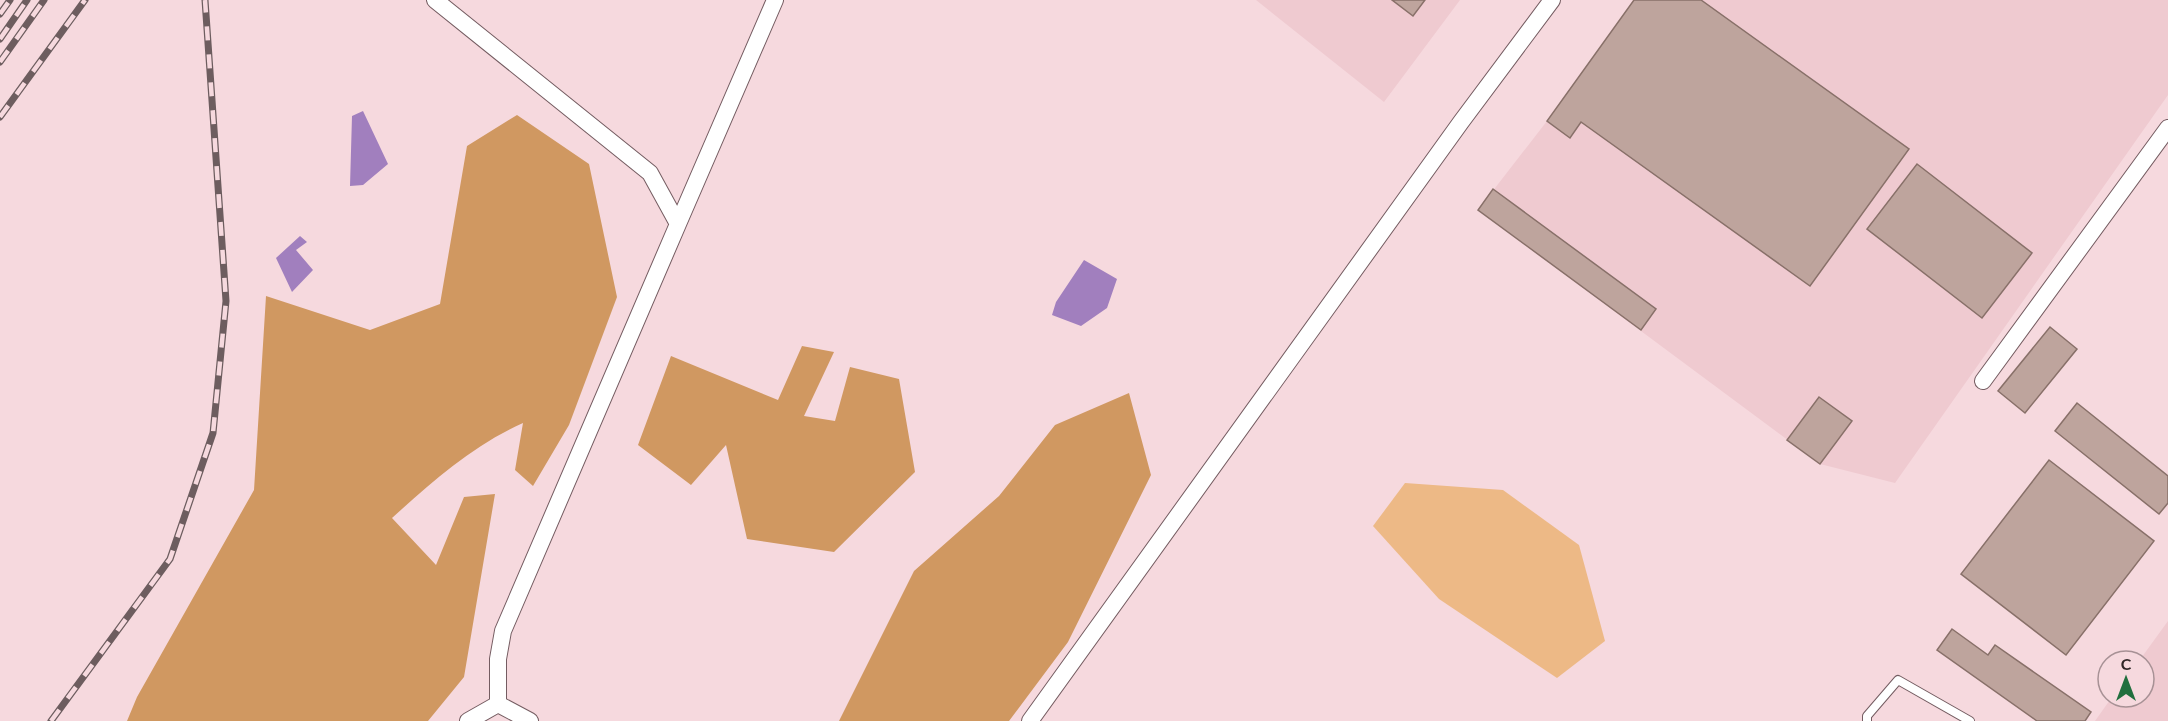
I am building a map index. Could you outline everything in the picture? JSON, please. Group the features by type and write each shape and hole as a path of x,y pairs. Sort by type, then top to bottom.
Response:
{"street":[{"path":"435,0 650,172 678,224"},
{"path":"498,704 498,659 503,631 775,0"},
{"path":"1030,721 1454,131 1552,0"},
{"path":"1983,381 2168,128"},
{"path":"468,721 498,704"},
{"path":"498,704 530,721"}],"lane":[{"path":"1867,721 1867,716 1898,680 1970,721"}],"shaded area":[{"path":"1256,0 1460,0 1384,102"},
{"path":"1634,0 2168,0 2168,95 1895,483 1820,464 1478,210 1547,121"},
{"path":"363,111 388,164 363,185 350,186 352,116"},
{"path":"517,115 589,164 617,297 569,425 533,486 515,470 523,423 470,453 438,477 392,518 436,565 464,497 495,494 464,677 428,721 127,721 137,697 254,490 266,296 370,330 440,304 467,146"},
{"path":"300,236 307,242 296,250 313,270 292,292 276,258"},
{"path":"1084,260 1117,279 1107,308 1081,326 1052,315 1056,302"},
{"path":"802,346 834,352 804,416 835,421 850,367 899,379 915,472 834,552 747,539 726,445 691,485 638,445 671,356 778,400"},
{"path":"1129,393 1151,475 1068,642 1009,721 839,721 914,571 999,496 1055,425"},
{"path":"1405,483 1503,490 1579,545 1605,641 1557,678 1439,599 1373,526"},
{"path":"2168,621 2168,721 2095,721 2104,709 2156,709 2156,649 2148,649"}],"building":[{"path":"1392,0 1425,0 1413,16"},
{"path":"1634,0 1701,0 1909,149 1810,286 1581,122 1570,138 1547,121"},
{"path":"1917,164 2032,253 1982,318 1867,229"},
{"path":"1493,189 1656,309 1641,330 1478,210"},
{"path":"2050,327 2077,349 2025,413 1998,391"},
{"path":"1819,397 1852,421 1820,464 1787,440"},
{"path":"2077,403 2168,476 2168,503 2159,514 2055,431"},
{"path":"2049,460 2154,541 2066,655 1961,574"},
{"path":"1952,629 1988,655 1995,645 2091,712 2085,721 2037,721 1937,650"}],"railway":[{"path":"0,14 10,0"},
{"path":"0,39 27,0"},
{"path":"0,62 44,0"},
{"path":"0,117 85,0"},
{"path":"51,721 170,559 213,433 226,301 205,0"}]}
